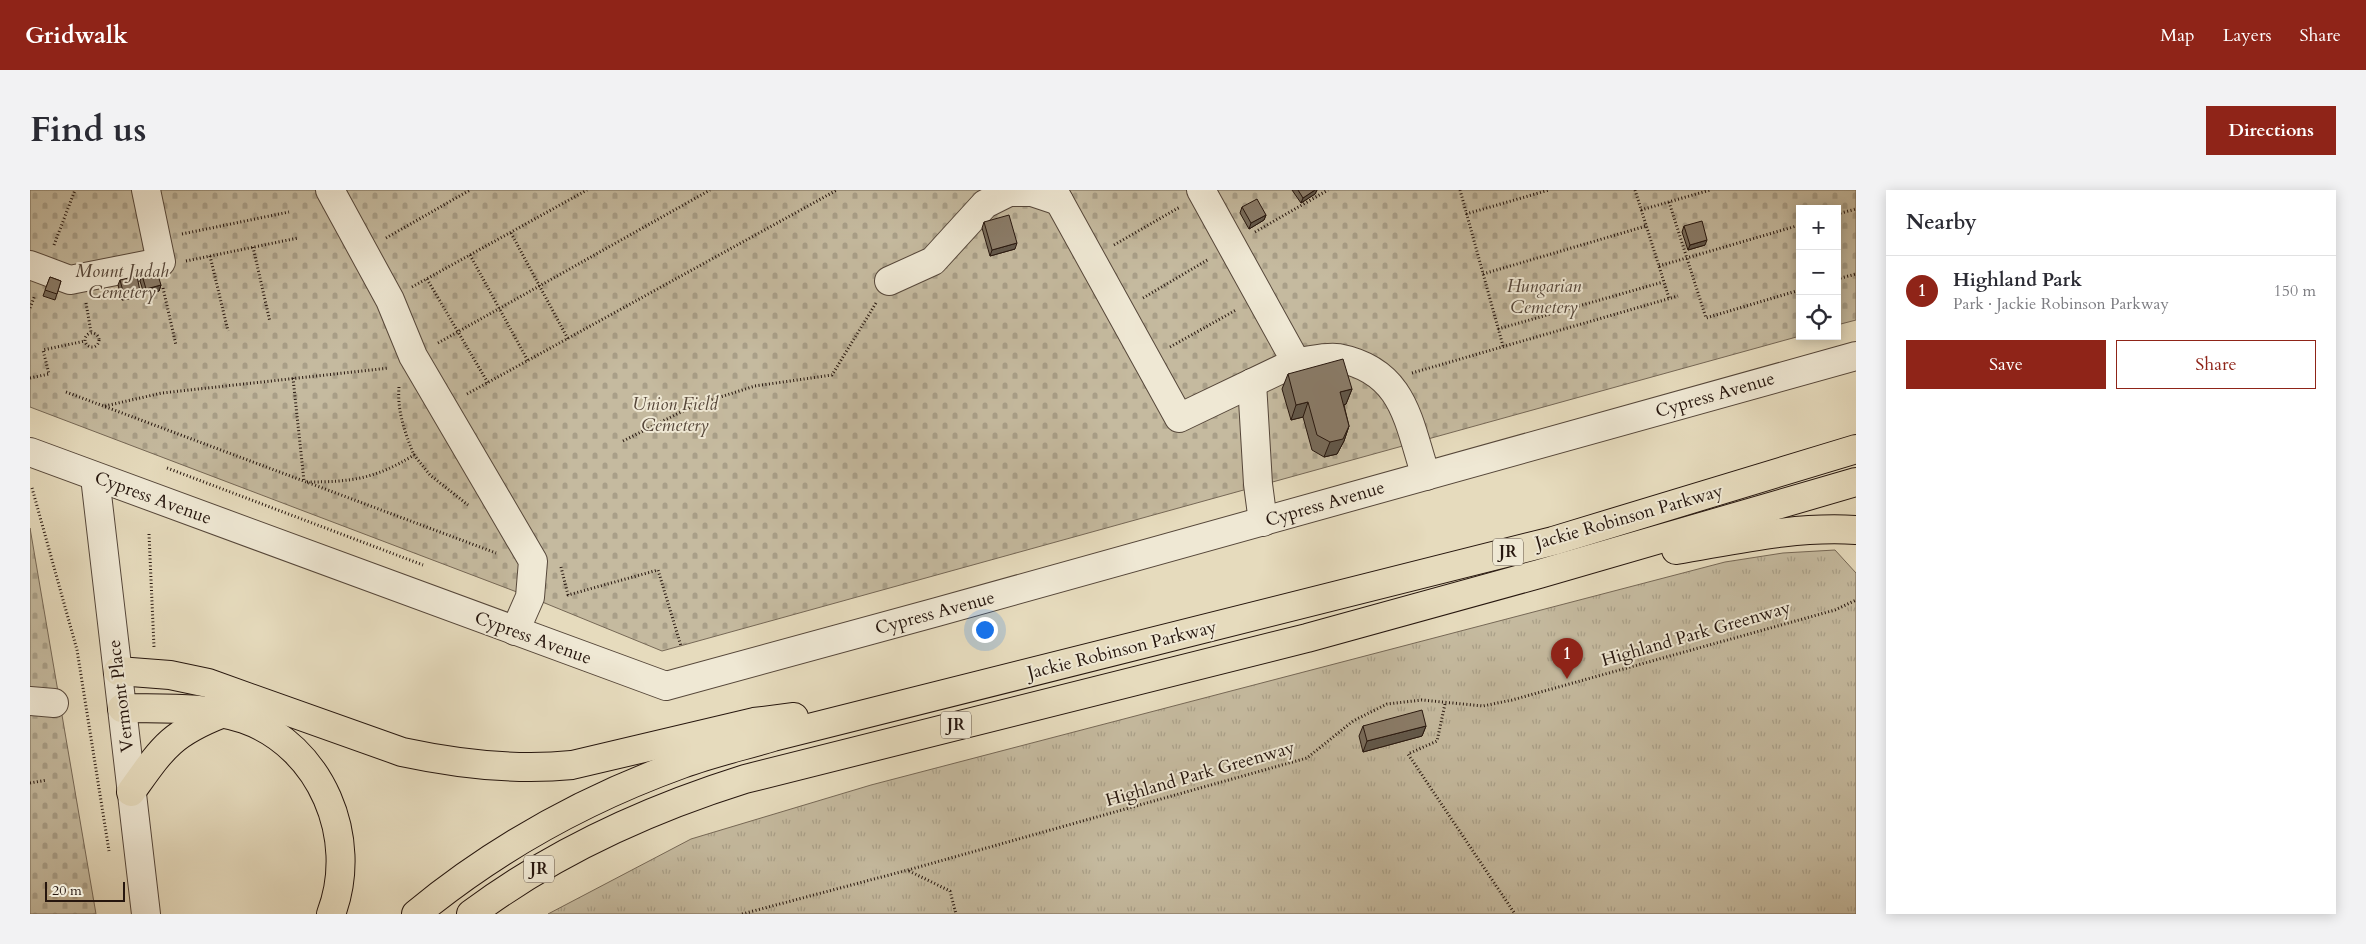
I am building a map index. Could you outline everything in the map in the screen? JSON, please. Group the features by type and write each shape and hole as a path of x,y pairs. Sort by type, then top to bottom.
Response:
{"highway":[{"name":"Jackie Robinson Parkway","path":"416,914 469,873 508,847 592,801 683,764 729,749 1553,541 1856,450"},
{"name":"Jackie Robinson Parkway","path":"471,914 526,876 610,829 698,794 790,767 1307,638 1539,574 1856,482"},
{"path":"1539,574 1754,535 1810,529 1856,530"},
{"path":"118,671 162,674 201,681 402,752 432,759 497,767 572,765 754,722 920,701"},
{"path":"122,708 182,709 222,713 263,727 297,751 323,789 333,812 340,853 337,890 331,914"},
{"path":"131,792 169,742 197,723 222,713"}],"street":[{"path":"37,268 70,280 164,255 146,190"},
{"path":"334,191 363,251 390,300 411,362 442,408 532,561 530,597 515,632"},
{"path":"889,281 933,261 985,204 1009,192 1056,195 1179,418 1296,362 1337,358 1370,369 1387,381 1402,401 1426,476"},
{"path":"1202,192 1296,362"},
{"name":"Cypress Avenue","path":"30,452 666,686 1856,356"},
{"path":"1252,383 1258,484 1263,522"},
{"name":"Vermont Place","path":"95,477 146,914"}],"path":[{"path":"37,268 75,190"},
{"path":"363,251 470,190"},
{"path":"390,300 587,190"},
{"path":"105,406 162,393 411,362 458,331 710,190"},
{"path":"442,408 837,190"},
{"path":"1120,311 1328,190"},
{"path":"1460,190 1503,346"},
{"path":"1466,214 1549,190"},
{"path":"1635,190 1669,298"},
{"path":"1641,210 1710,190"},
{"path":"1091,258 1202,192"},
{"path":"1669,202 1706,318 1796,291"},
{"path":"1841,213 1856,209"},
{"path":"164,255 289,212"},
{"path":"1483,274 1646,226"},
{"path":"1658,266 1796,226"},
{"path":"511,233 568,338"},
{"path":"164,255 210,256 298,238"},
{"path":"253,247 270,322"},
{"path":"164,255 176,345"},
{"path":"470,255 528,361"},
{"path":"210,256 228,331"},
{"path":"1841,278 1856,274"},
{"path":"427,279 488,383"},
{"path":"623,441 695,405 755,386 832,375 889,281"},
{"path":"1498,329 1663,282"},
{"path":"1148,360 1260,296"},
{"path":"1387,381 1678,296"},
{"path":"91,332 96,333 99,339 98,344 92,347 85,341 87,334 91,332"},
{"path":"30,378 49,374 43,350 85,341"},
{"path":"411,362 398,399 404,429 414,455 430,475 470,506"},
{"path":"293,378 305,481"},
{"path":"66,392 532,566"},
{"path":"305,481 338,482 372,476 393,468 414,455"},
{"path":"167,468 425,566"},
{"path":"149,534 154,648"},
{"path":"561,565 568,595 658,570 681,646"},
{"name":"Highland Park Greenway","path":"742,914 908,870 1307,758 1353,721 1387,704 1422,700 1445,704 1483,706 1512,700 1835,610 1856,600"},
{"path":"1445,704 1437,740 1408,754 1515,914"},
{"path":"30,783 47,780"},
{"path":"908,870 950,890 956,914"}],"green space":[{"name":"Union Field Cemetery","path":"30,190 1856,190 1856,320 1841,324 1841,205 1796,205 1796,337 662,651 530,597 30,407"},
{"path":"30,528 96,914 30,914"},
{"path":"1835,550 1856,573 1856,914 548,914 691,839 871,785 1725,562 1783,553"}],"building":[{"path":"1298,190 1315,190 1303,198"},
{"path":"1257,199 1266,215 1251,223 1242,207"},
{"path":"1009,215 1017,243 992,250 984,222"},
{"path":"1702,221 1707,240 1690,245 1684,226"},
{"path":"157,272 161,285 146,289 142,275"},
{"path":"137,276 140,291 124,295 120,280"},
{"path":"50,277 61,281 57,294 45,290"},
{"path":"1343,359 1352,389 1340,392 1349,426 1343,439 1330,442 1317,435 1308,402 1296,405 1288,374"},
{"path":"1422,710 1426,726 1367,741 1363,726"}],"place":[{"name":"Highland Park","path":"1567,679"}],"park label":[{"name":"Mount Judah Cemetery","path":"122,281"},
{"name":"Hungarian Cemetery","path":"1544,296"}]}
